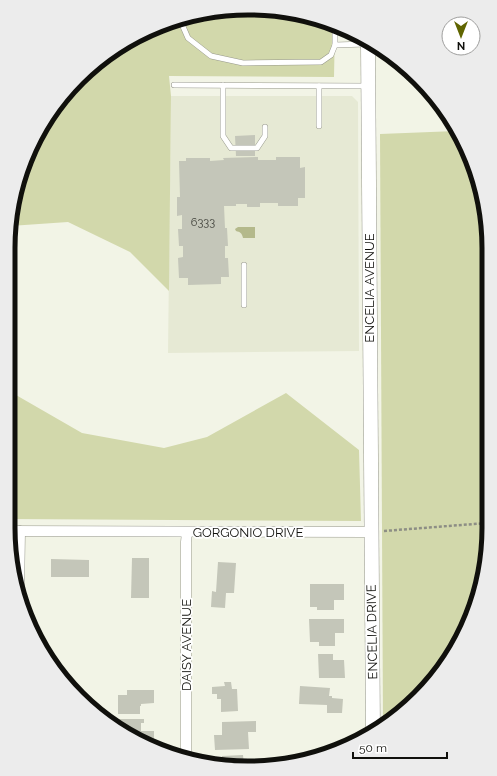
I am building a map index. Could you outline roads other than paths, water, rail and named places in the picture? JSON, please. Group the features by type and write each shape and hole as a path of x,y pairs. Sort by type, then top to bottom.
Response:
{"street":[{"name":"ENCELIA AVENUE","path":"367,47 371,532"},
{"name":"GORGONIO DRIVE","path":"15,531 371,532"},
{"path":"19,574 20,531"},
{"name":"DAISY AVENUE","path":"186,752 187,532"},
{"name":"ENCELIA DRIVE","path":"371,532 373,725"}],"lane":[{"path":"182,25 188,38 211,56 243,63 322,62 331,55 335,45 334,31"},
{"path":"335,45 362,44"},
{"path":"174,85 368,86"},
{"path":"223,85 223,136 231,148 257,148 265,136 265,126"},
{"path":"319,86 319,126"},
{"path":"244,265 244,305"}]}
